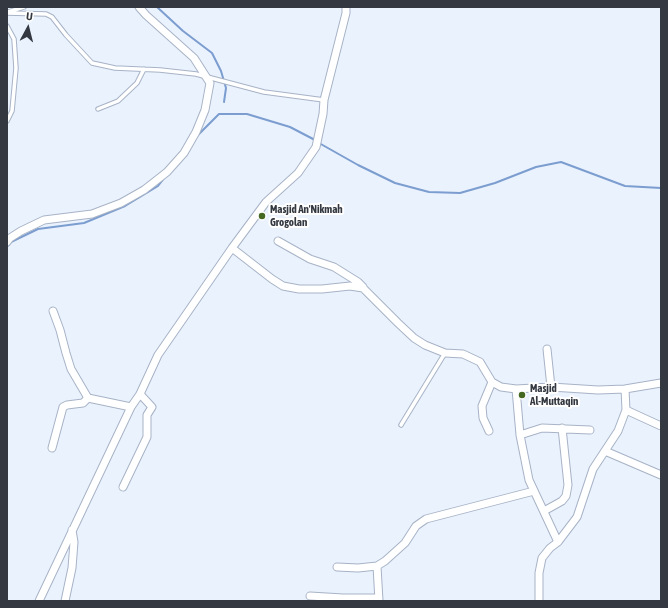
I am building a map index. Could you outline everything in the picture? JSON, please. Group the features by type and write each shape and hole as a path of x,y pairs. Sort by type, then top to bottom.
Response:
{"street":[{"path":"7,242 10,238 21,231 44,220 92,214 121,203 144,190 167,172 184,153 196,132 205,110 208,80 194,58 139,7"},
{"path":"39,601 131,407 140,394 158,355 232,248 266,202 298,173 316,147 323,114 324,100 346,13 346,7"},
{"path":"278,241 310,259 334,267 358,282 414,338 425,345 445,352 463,354 480,362 492,382 501,387 516,390 551,387 598,390 625,389 661,383"},
{"path":"232,248 283,286 299,289 322,289 350,286 363,288"},
{"path":"53,311 71,369 88,398 131,407"},
{"path":"547,349 551,387"},
{"path":"489,431 483,418 482,406 492,382"},
{"path":"539,601 542,558 550,548 558,542 578,517 593,469 618,431 626,410 625,389"},
{"path":"516,390 520,435 529,480 558,542"},
{"path":"124,487 147,439 147,415 152,407 140,394"},
{"path":"52,448 63,407 83,403 88,398"},
{"path":"626,410 661,426"},
{"path":"520,435 542,428 590,430"},
{"path":"544,511 562,501 566,496 568,485 562,428"},
{"path":"606,451 661,475"},
{"path":"337,567 358,568 377,566 385,561 405,543 416,526 426,519 534,491"},
{"path":"65,601 72,568 74,542 72,530"},
{"path":"310,596 379,599 377,566"}],"lane":[{"path":"7,13 24,7"},
{"path":"7,13 46,14 52,17 66,35 92,63 115,68 180,71 208,80 217,80 264,92 324,100"},
{"path":"7,26 14,39 16,68 12,111 7,121"},
{"path":"98,109 118,101 137,83 144,69"},
{"path":"401,426 445,352"}],"waterway":[{"path":"157,7 183,31 212,53 221,71 226,88 224,102"},
{"path":"197,136 219,114 247,114 290,127 315,140"},
{"path":"319,143 358,165 395,183 429,192 460,193 495,183 536,167 561,162 625,186 661,188"},
{"path":"7,247 11,242 38,229 84,223 125,206 158,186 165,177"}],"place":[{"name":"Masjid An'Nikmah Grogolan","path":"262,216"},
{"name":"Masjid Al-Muttaqin","path":"522,395"}]}
